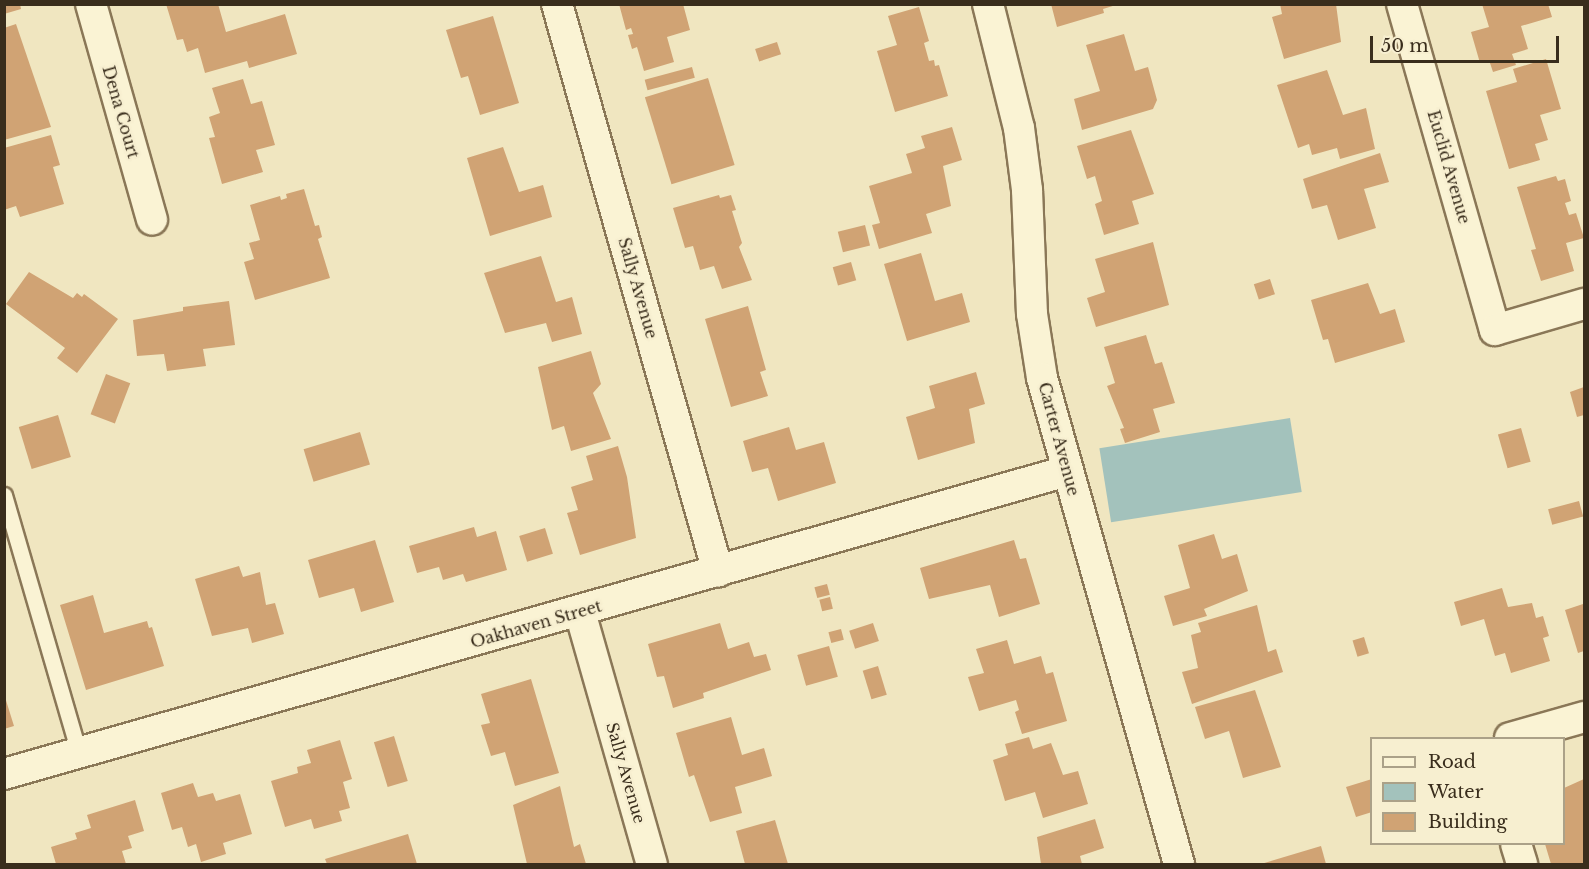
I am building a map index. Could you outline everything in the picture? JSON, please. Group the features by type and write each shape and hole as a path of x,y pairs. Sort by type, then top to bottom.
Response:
{"street":[{"name":"Dena Court","path":"91,4 152,220"},
{"name":"Sally Avenue","path":"557,4 718,572"},
{"name":"Carter Avenue","path":"988,4 1019,128 1027,190 1032,314 1042,378 1179,864"},
{"name":"Euclid Avenue","path":"1402,4 1495,330 1584,304"},
{"name":"Oakhaven Street","path":"4,774 580,612 1067,471"},
{"name":"Sally Avenue","path":"580,612 652,864"},
{"path":"1514,737 1584,717"},
{"path":"1517,845 1522,864"}],"lane":[{"path":"4,495 79,753"}],"water":[{"path":"1290,418 1302,492 1111,522 1099,448"}],"building":[{"path":"4,4 20,4 21,9 4,14"},
{"path":"166,4 218,4 226,32 285,14 297,54 249,68 247,61 205,73 198,48 187,52 183,39 177,40"},
{"path":"619,4 683,4 690,30 667,37 674,62 644,71 637,47 632,49 628,35 633,34 631,28 626,30"},
{"path":"1051,4 1116,5 1103,9 1104,13 1057,27"},
{"path":"1280,4 1336,4 1341,42 1284,59 1272,17 1282,14"},
{"path":"1482,4 1548,4 1552,17 1521,26 1528,49 1512,54 1516,65 1493,72 1489,60 1480,63 1471,32 1489,27"},
{"path":"919,7 929,41 924,43 929,61 934,60 935,66 939,65 948,96 895,112 877,51 897,45 888,16"},
{"path":"493,16 519,103 480,115 468,76 461,78 446,30"},
{"path":"16,24 51,127 4,140 4,28"},
{"path":"1124,34 1135,71 1148,67 1157,100 1153,109 1082,130 1074,99 1100,91 1086,45"},
{"path":"777,42 781,54 759,61 755,49"},
{"path":"1546,59 1561,109 1540,115 1548,140 1535,144 1540,160 1509,169 1486,91 1517,82 1513,69"},
{"path":"692,67 695,78 648,90 645,80"},
{"path":"1327,70 1343,115 1366,108 1375,149 1340,159 1337,148 1312,155 1309,144 1298,148 1277,85"},
{"path":"708,78 735,165 671,184 645,97"},
{"path":"243,79 251,104 262,101 275,145 256,150 263,172 222,184 209,138 215,137 209,117 220,113 212,88"},
{"path":"952,127 962,160 943,166 951,206 926,214 932,233 879,249 872,225 880,223 869,186 912,173 906,154 925,148 921,136"},
{"path":"1131,130 1154,194 1132,201 1139,224 1104,235 1095,204 1102,201 1095,176 1087,179 1077,146"},
{"path":"51,135 60,165 53,167 64,204 20,217 16,206 4,210 4,148"},
{"path":"503,147 519,192 543,185 552,217 490,236 467,158"},
{"path":"1380,153 1389,182 1364,189 1376,228 1338,240 1327,205 1312,209 1303,179"},
{"path":"1556,176 1558,181 1565,179 1571,201 1565,203 1569,215 1576,213 1584,238 1566,243 1574,271 1541,281 1531,250 1536,249 1517,187"},
{"path":"304,189 315,226 319,225 322,237 318,239 330,278 255,300 244,262 254,259 249,243 260,240 250,205 280,196 281,200 287,198 286,194"},
{"path":"719,195 720,198 731,195 736,210 732,211 742,243 739,247 752,280 722,289 714,266 700,270 693,246 685,248 673,208"},
{"path":"865,225 870,245 843,252 838,232"},
{"path":"1153,242 1169,305 1096,327 1087,298 1105,292 1095,259"},
{"path":"921,253 935,301 962,293 970,322 907,341 884,264"},
{"path":"541,256 556,302 572,297 582,334 552,342 546,323 505,333 484,273"},
{"path":"851,262 856,280 838,286 833,267"},
{"path":"29,272 73,298 77,293 82,297 84,294 118,319 77,373 57,358 65,348 6,304"},
{"path":"1270,279 1275,294 1259,299 1254,284"},
{"path":"1368,283 1380,314 1395,309 1405,342 1335,363 1328,339 1323,340 1311,300"},
{"path":"229,301 235,345 203,349 206,366 167,371 164,354 137,356 133,320 183,311 183,307"},
{"path":"748,306 766,370 760,372 768,396 731,407 705,319"},
{"path":"1146,335 1155,364 1162,362 1175,403 1153,409 1160,432 1125,443 1120,429 1124,428 1107,386 1115,383 1104,347"},
{"path":"591,351 601,384 593,393 611,439 571,451 564,426 552,430 538,367"},
{"path":"976,372 985,404 969,409 975,443 918,460 906,417 935,408 929,386"},
{"path":"106,374 130,383 115,423 91,414"},
{"path":"1584,387 1584,415 1577,417 1570,392"},
{"path":"58,415 71,457 32,469 19,427"},
{"path":"789,427 796,450 824,442 836,483 778,501 768,468 752,472 743,441"},
{"path":"1521,428 1531,462 1508,468 1498,435"},
{"path":"360,432 370,465 314,482 304,449"},
{"path":"618,446 627,477 636,538 580,555 567,513 578,510 571,487 593,480 586,456"},
{"path":"1579,501 1583,516 1552,525 1548,509"},
{"path":"474,527 477,537 496,531 507,570 466,582 463,574 443,580 439,567 417,573 409,546"},
{"path":"545,528 553,554 527,562 519,536"},
{"path":"1214,534 1222,559 1237,554 1248,591 1204,609 1207,616 1173,626 1164,596 1190,588 1178,545"},
{"path":"375,540 394,602 361,612 354,588 319,598 308,560"},
{"path":"1014,540 1020,559 1026,558 1040,604 999,617 990,585 929,599 920,568"},
{"path":"239,566 243,577 260,572 266,605 275,603 284,634 252,643 248,628 212,636 195,579"},
{"path":"827,584 830,595 817,598 814,587"},
{"path":"1502,588 1508,607 1532,603 1536,618 1543,616 1549,636 1543,638 1550,661 1511,673 1505,653 1495,656 1484,619 1461,626 1454,602"},
{"path":"93,595 104,633 147,621 149,628 152,627 164,666 86,690 60,605"},
{"path":"830,597 833,609 822,611 819,600"},
{"path":"1583,604 1584,651 1578,653 1565,610"},
{"path":"1257,605 1268,652 1276,649 1283,672 1192,704 1182,672 1198,668 1191,635 1201,632 1198,623"},
{"path":"720,623 728,649 749,642 754,657 766,654 771,670 703,693 704,698 673,708 664,676 657,677 648,644"},
{"path":"873,623 879,641 855,649 849,631"},
{"path":"841,629 844,640 831,643 828,632"},
{"path":"1364,637 1369,653 1357,657 1353,641"},
{"path":"1007,640 1014,664 1041,656 1046,674 1053,672 1067,721 1022,734 1015,712 1019,710 1016,700 979,711 968,677 984,673 976,649"},
{"path":"829,646 838,677 806,686 797,655"},
{"path":"878,666 887,695 871,699 863,671"},
{"path":"531,679 559,773 515,786 505,752 491,756 481,725 490,723 481,694"},
{"path":"1255,690 1281,767 1243,778 1229,731 1205,739 1195,707"},
{"path":"4,694 14,726 4,729"},
{"path":"731,717 742,755 764,748 772,776 735,787 742,813 710,822 694,775 689,777 676,733"},
{"path":"394,736 408,781 388,787 374,742"},
{"path":"1029,737 1033,749 1051,743 1063,775 1078,771 1088,804 1043,818 1035,792 1005,801 993,760 1008,755 1005,744"},
{"path":"340,740 352,779 343,782 350,808 339,811 342,821 314,829 311,819 285,827 271,781 298,773 297,767 311,763 307,750"},
{"path":"1584,779 1584,864 1551,864 1545,845 1565,845 1565,788"},
{"path":"1370,780 1370,813 1356,817 1346,787"},
{"path":"193,783 198,797 213,793 216,801 240,794 252,834 223,843 226,854 201,862 196,844 188,847 182,827 172,830 161,793"},
{"path":"560,786 574,847 580,844 586,864 527,864 513,805"},
{"path":"135,800 144,831 128,836 132,848 122,851 126,864 56,864 51,847 77,839 75,833 91,828 87,815"},
{"path":"1095,819 1104,848 1080,856 1082,864 1041,864 1037,837"},
{"path":"775,820 788,864 745,864 736,831"},
{"path":"408,834 417,864 327,864 325,859"},
{"path":"1321,846 1326,864 1261,864"}]}
